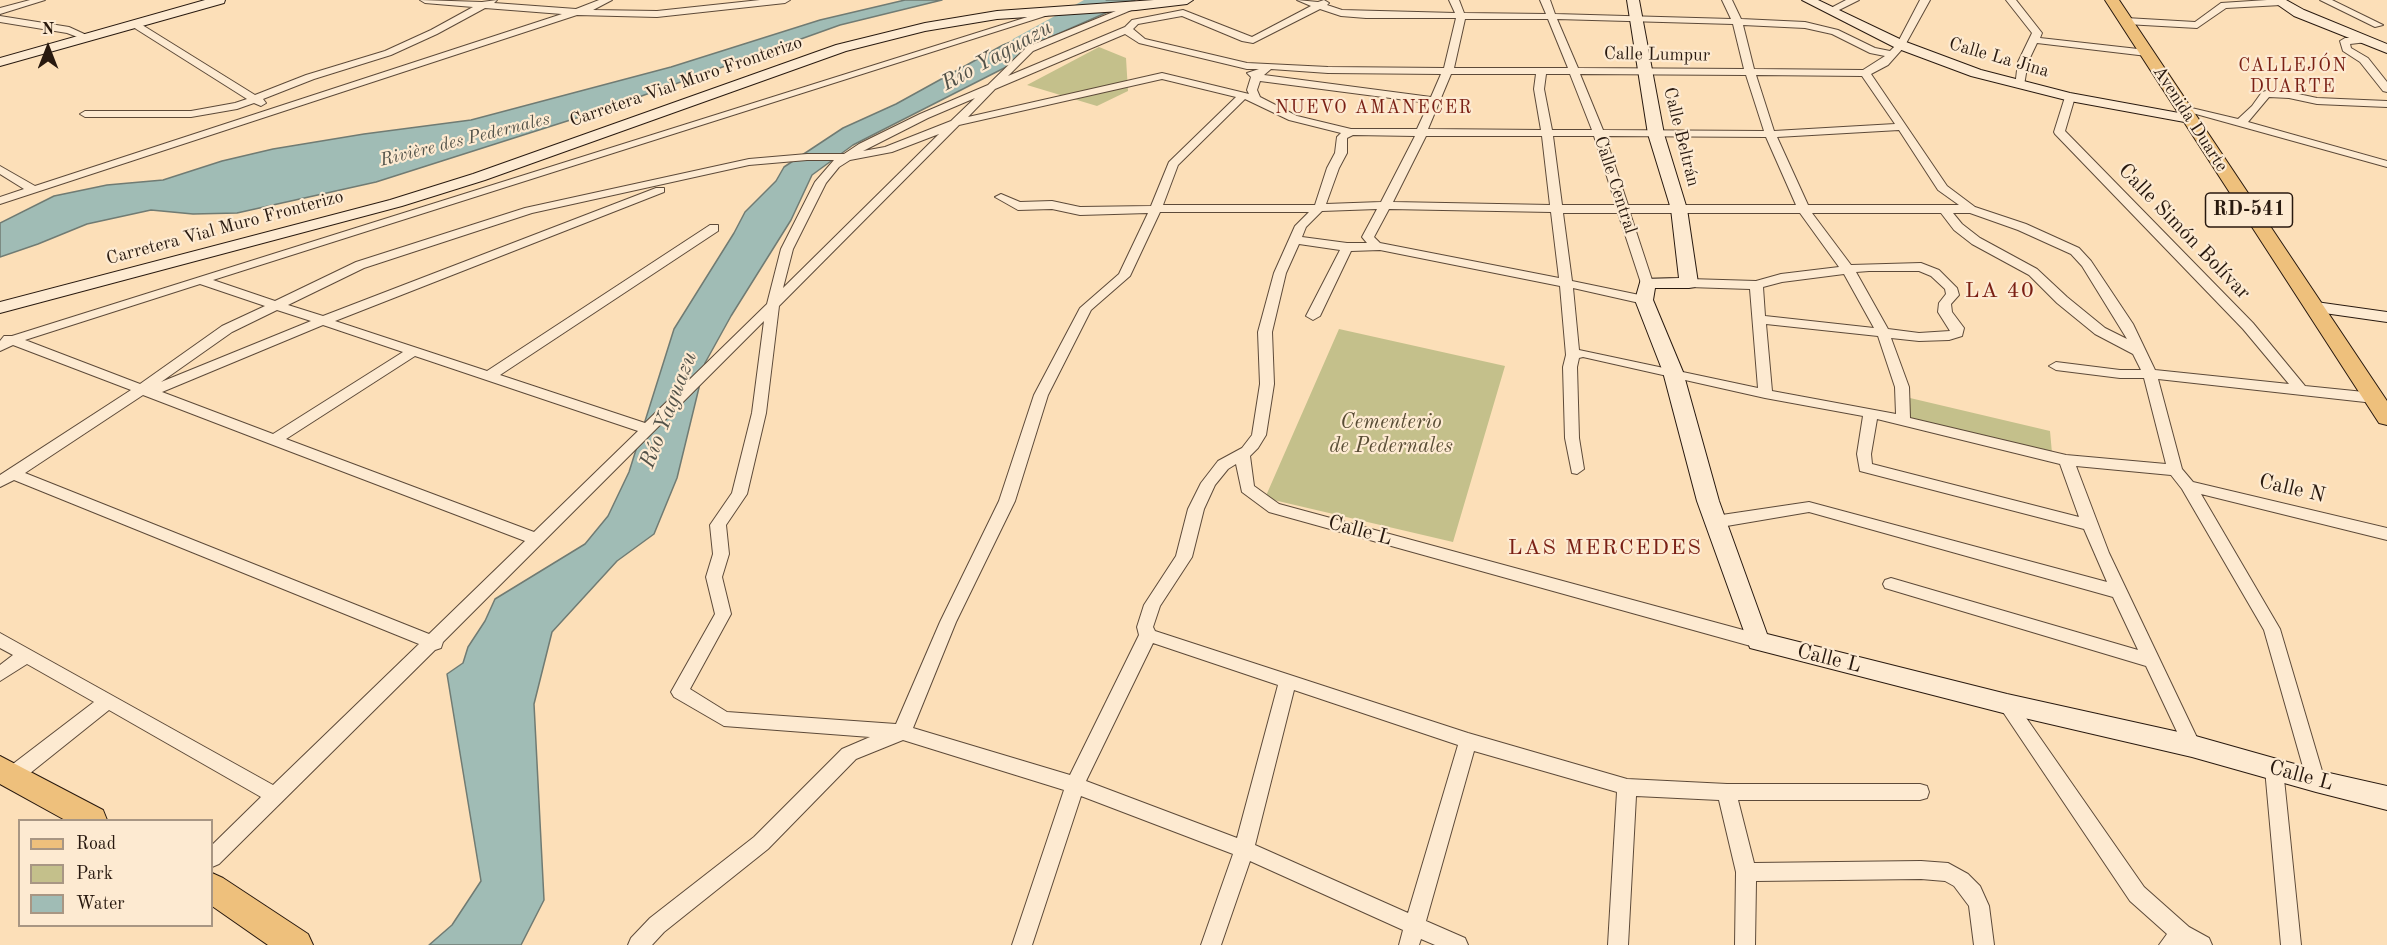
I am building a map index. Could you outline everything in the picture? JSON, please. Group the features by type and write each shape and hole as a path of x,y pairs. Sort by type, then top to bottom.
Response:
{"main road":[{"name":"Avenida Duarte","path":"2112,0 2285,265 2380,399 2387,418"},
{"path":"6,772 90,819"},
{"path":"213,889 296,945"}],"street":[{"path":"0,11 40,0"},
{"path":"0,62 219,0"},
{"path":"425,0 574,12 657,14 784,0"},
{"path":"85,114 191,114 237,106 310,77 388,53 442,28 492,0"},
{"name":"Carretera Vial Muro Fronterizo","path":"0,294 402,190 499,160 832,41 919,21 1006,5 1102,0"},
{"name":"Carretera Vial Muro Fronterizo","path":"0,308 396,203 479,177 732,85 842,48 959,20 1187,0"},
{"path":"1302,0 1354,15 1637,17 1818,27 1874,51 1897,50"},
{"path":"1329,0 1253,40 1245,39 1183,14 1135,22 1128,29 924,116 863,146 835,165 821,182 787,249 774,296 759,413 739,494 718,525 721,554 714,578 723,614 680,692 724,719 902,732 1075,785 1244,849 1412,936 1458,945"},
{"path":"1379,247 1371,243 1368,237 1411,157 1448,70 1461,17 1454,0"},
{"name":"Calle Central","path":"1545,0 1599,134 1624,208 1646,291 1673,372 1715,522 1758,641"},
{"name":"Calle Beltrán","path":"1633,0 1656,134 1679,209 1689,283"},
{"path":"1727,0 1737,21 1750,72 1770,134 1803,208 1848,270 1883,333 1902,387 1903,422"},
{"name":"Calle La Jina","path":"1808,0 1832,10 1897,50 2070,97 2186,114"},
{"path":"1832,10 1854,0"},
{"path":"1925,0 1897,50 1884,63 1865,73 1942,188 1971,209 2022,227 2075,251 2087,264 2113,304 2150,374 2175,470 2188,486 2271,629 2316,781"},
{"path":"2011,0 2037,33 2023,63 2019,85"},
{"path":"2325,0 2383,25"},
{"path":"0,201 574,12 601,1"},
{"path":"2126,21 2197,25 2224,5 2279,1 2300,13 2387,49"},
{"path":"213,857 1030,49 1136,6"},
{"path":"4,341 1059,10"},
{"path":"0,19 69,30 88,38"},
{"path":"136,25 274,111"},
{"path":"2383,25 2345,41 2346,50 2364,60 2387,89"},
{"name":"Calle Lumpur","path":"1128,29 1129,33 1142,40 1247,66 1328,70 1865,73"},
{"path":"2034,40 2147,53"},
{"path":"1247,66 1256,77 1435,101"},
{"path":"638,945 657,925 761,843 849,754 902,732 948,622 1007,501 1041,395 1086,308 1124,276 1156,208 1173,164 1250,98 1256,77 1269,66"},
{"path":"1542,70 1539,89 1547,134 1574,355 1570,367 1571,410 1572,438 1577,469"},
{"path":"6,478 146,390 227,329 360,265 529,210 749,162 807,157 847,158 888,150 956,123 1162,76 1250,98 1293,118 1351,132 1770,134 1902,127"},
{"path":"2240,123 2256,108 2266,94 2289,95 2317,101 2387,104"},
{"name":"Calle Simón Bolívar","path":"2070,97 2059,132 2248,326 2301,390"},
{"path":"2186,114 2240,123 2387,164"},
{"path":"1022,945 1075,785 1148,635 1145,627 1146,617 1184,557 1196,509 1209,483 1223,465 1254,445 1258,435 1267,384 1265,332 1280,273 1301,226 1319,208 1333,168 1341,153 1342,137 1351,132"},
{"path":"0,169 35,190"},
{"path":"146,390 706,172"},
{"path":"1001,197 1018,206 1052,205 1080,211 1384,205 1555,209 1971,209"},
{"path":"1944,209 1958,227 1976,241 2033,272 2062,300 2100,330 2139,351"},
{"path":"489,376 714,228"},
{"path":"1294,240 1347,247 1379,247 1566,283 1646,291 1689,283 1756,285 1780,278 1848,270 1921,267 1935,273 1951,288 1953,295 1945,303 1945,312 1957,328 1957,333 1938,337 1759,319"},
{"path":"1313,316 1347,247"},
{"path":"200,280 648,429"},
{"path":"1756,285 1766,394"},
{"path":"2316,307 2387,317"},
{"path":"4,341 146,390 536,540"},
{"path":"273,440 414,351"},
{"path":"1574,355 1590,354 1766,394 1871,413 2066,460 2175,470"},
{"path":"2056,366 2380,399"},
{"path":"1871,413 1864,454 1865,467 2091,525"},
{"name":"Calle L","path":"1242,454 1247,488 1275,508 1758,641 2007,704 2192,746 2316,781 2387,798"},
{"path":"2066,460 2119,592 2192,746"},
{"path":"6,478 435,643"},
{"name":"Calle N","path":"2188,486 2387,534"},
{"path":"1715,522 1809,507 2119,592"},
{"path":"1891,584 2152,661"},
{"path":"1148,635 1468,741 1627,787 1727,792 1920,792"},
{"path":"0,640 275,796"},
{"path":"0,674 26,655"},
{"path":"1211,945 1244,849 1288,681"},
{"path":"6,772 108,701"},
{"path":"2007,704 2137,894 2176,939 2202,945"},
{"path":"1412,936 1468,741"},
{"path":"2274,769 2291,945"},
{"path":"1618,945 1627,787"},
{"path":"1727,792 1746,872 1745,945"},
{"path":"1746,872 1921,870 1948,873 1961,880 1973,893 1979,906 1984,945"}],"green space":[{"path":"1099,47 1126,58 1128,91 1097,106 1027,85"},
{"name":"Cementerio de Pedernales","path":"1339,329 1505,366 1453,542 1265,498"},
{"path":"1910,398 2050,431 2052,453 1909,418"}],"water":[{"name":"Rivière des Pedernales","path":"905,0 942,0 840,25 608,108 376,182 237,213 193,214 151,210 87,224 0,257 0,223 54,196 107,185 163,180 222,161 273,149 471,120 671,67 820,20"},
{"path":"1103,0 1135,0 1035,44 1014,63 853,145 812,175 791,220 731,316 705,363 677,478 654,534 617,561 552,632 534,704 544,900 521,945 429,945 452,925 481,881 447,674 463,663 468,647 485,621 495,599 585,544 608,516 629,472 674,329 745,212 776,181 784,167 843,128 896,104 1003,45 1065,20"}],"waterway":[{"name":"Río Yaguazu","path":"1020,43 1097,0"}],"district":[{"name":"CALLEJÓN DUARTE","path":"2293,76"},
{"name":"NUEVO AMANECER","path":"1374,108"},
{"name":"LA 40","path":"2000,291"},
{"name":"LAS MERCEDES","path":"1605,548"}]}
